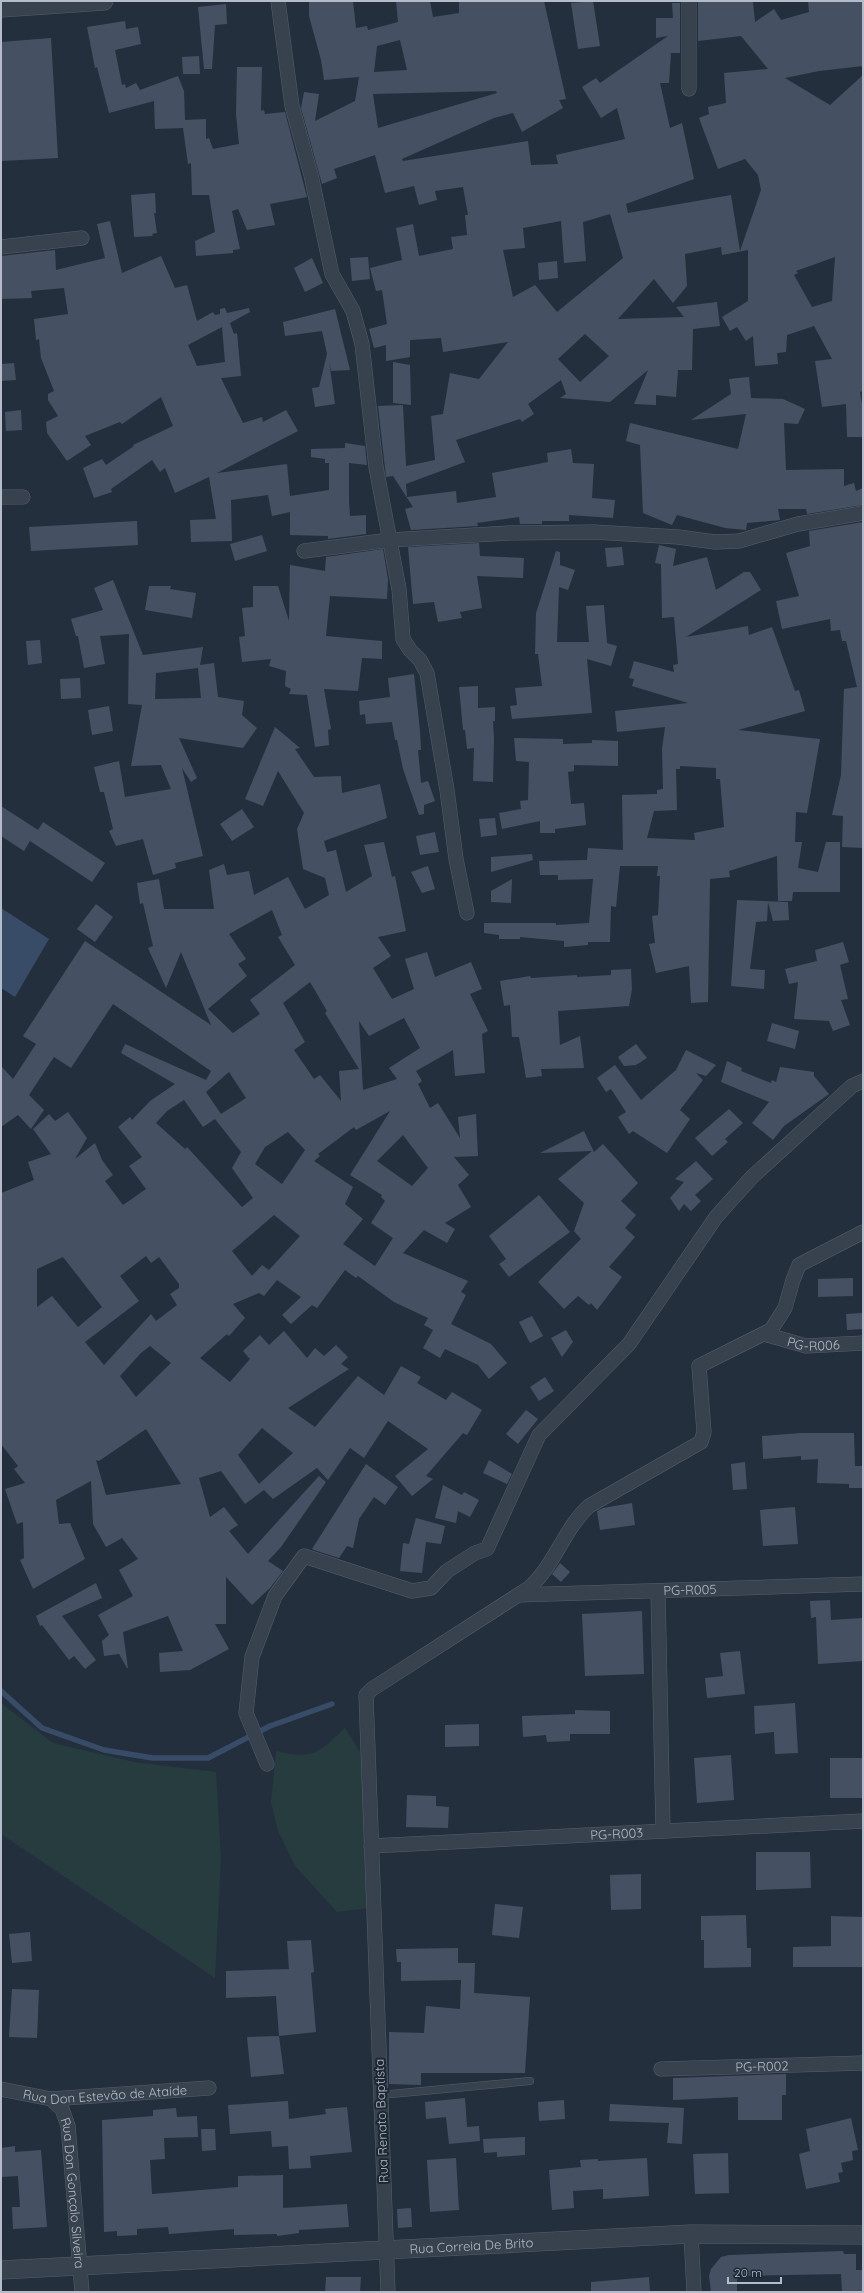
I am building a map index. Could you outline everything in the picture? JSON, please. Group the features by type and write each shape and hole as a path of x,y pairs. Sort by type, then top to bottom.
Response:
{"street":[{"path":"1,8 104,1"},
{"path":"278,1 292,106 311,175 332,274 353,311 362,344 376,467 399,589 403,639 410,650 420,660 426,673 447,790 456,859 467,913"},
{"path":"689,1 689,89"},
{"path":"1,247 82,238"},
{"path":"1,497 23,497"},
{"path":"304,551 390,540 509,533 594,532 678,537 715,542 739,542 798,524 863,513"},
{"path":"267,1764 246,1713 252,1657 275,1596 304,1556 412,1591 431,1588 447,1571 475,1553 487,1549 539,1435 629,1344 716,1216 752,1177 846,1092 863,1081"},
{"path":"518,1595 536,1582 580,1515 589,1506 701,1442 704,1432 699,1366 771,1330 785,1308 799,1265 863,1232"},
{"name":"PG-R006","path":"764,1334 806,1346 863,1343"},
{"name":"PG-R005","path":"518,1595 863,1584"},
{"path":"658,1591 664,1831"},
{"name":"Rua Renato Baptista","path":"388,2292 374,1950 366,1696 372,1689 518,1595"},
{"name":"PG-R003","path":"371,1846 863,1821"},
{"name":"PG-R002","path":"661,2069 863,2062"},
{"name":"Rua Don Estevão de Ataíde","path":"1,2089 51,2100 209,2088"},
{"name":"Rua Don Gonçalo Silveira","path":"51,2100 62,2110 68,2126 82,2292"},
{"path":"691,2234 694,2292"},
{"name":"Rua Correia De Brito","path":"1,2270 386,2252 691,2234 863,2235"}],"lane":[{"path":"380,2095 530,2081"}],"green space":[{"path":"1,1703 53,1743 134,1762 216,1772 221,1858 215,1978 1,1834"},
{"path":"345,1728 369,1766 369,1908 337,1912 295,1866 278,1831 271,1802 276,1751 299,1755 315,1752 321,1749"}],"water":[{"path":"1,908 49,939 15,997 1,988"}],"building":[{"path":"309,1 353,1 356,28 367,26 368,30 398,22 396,1 430,1 433,17 459,13 459,1 544,1 566,99 559,100 563,108 522,132 513,113 494,118 402,159 403,161 528,141 531,165 558,164 556,155 625,139 617,108 601,118 582,87 596,78 600,83 668,36 656,38 656,18 673,18 672,3 680,3 680,53 671,53 669,83 660,83 670,128 682,123 694,179 626,204 628,213 731,195 740,251 761,190 758,175 745,159 718,169 699,118 709,114 708,107 726,103 724,73 768,69 741,36 698,41 698,1 753,1 755,22 774,9 781,20 809,12 808,1 863,1 863,66 819,71 785,78 830,105 863,75 863,391 860,392 863,410 863,437 847,437 846,404 822,407 815,361 832,359 814,326 787,335 786,352 777,353 778,364 755,366 753,336 746,341 737,327 730,331 722,317 748,301 748,250 722,255 721,247 685,254 687,286 673,303 654,279 618,319 684,317 676,307 717,302 720,326 693,329 692,370 678,370 676,397 656,395 656,405 634,404 648,370 610,402 560,398 566,394 561,380 528,404 534,414 522,422 520,419 456,440 465,462 406,484 407,497 456,491 457,503 496,497 492,473 548,462 547,453 571,449 573,463 594,464 592,498 615,500 613,518 569,515 569,521 542,521 542,524 520,524 519,517 477,523 478,526 411,530 405,509 413,507 393,476 386,477 378,406 403,405 406,466 435,460 431,416 443,414 450,373 479,379 508,342 443,352 441,338 410,340 410,357 386,361 386,345 374,348 369,329 387,324 382,290 376,291 370,268 402,260 396,228 413,224 419,256 453,249 451,237 467,235 465,215 468,215 463,187 435,191 437,200 419,205 414,186 385,193 375,155 334,169 337,178 322,184 301,108 304,92 319,94 315,121 355,101 359,77 324,80 321,60 309,16","holes":["400,40 407,70 374,72 377,46","496,91 497,93 378,128 373,94","610,214 623,258 557,312 535,285 513,297 503,250 525,248 523,228 561,221 564,263 586,261 583,222","835,257 832,301 812,307 794,275 798,273 796,271","585,334 609,356 580,382 558,359"]},
{"path":"593,1 600,46 578,49 571,3"},
{"path":"226,4 227,24 215,25 212,69 204,69 198,7"},
{"path":"125,21 126,29 138,27 141,44 115,50 122,85 125,84 126,88 136,83 140,90 178,76 184,91 185,120 206,119 206,139 209,138 213,149 239,144 236,114 237,67 262,67 261,111 264,110 265,114 285,112 307,197 270,204 275,225 247,230 238,209 232,211 240,249 233,250 233,253 196,256 195,241 215,232 209,195 192,195 191,163 188,164 183,128 155,129 154,101 109,113 97,67 95,68 87,27"},
{"path":"51,38 58,158 2,161 1,42"},
{"path":"199,56 200,74 183,74 182,57"},
{"path":"155,193 156,213 154,213 157,233 152,234 153,236 134,237 131,195"},
{"path":"110,221 122,273 161,256 175,288 187,285 197,321 213,312 215,315 220,314 220,309 225,308 227,313 249,308 250,312 230,323 234,334 237,333 241,376 221,378 243,423 262,417 263,422 286,410 298,431 217,473 287,464 290,496 329,490 329,463 325,463 325,459 311,457 311,449 345,448 345,443 365,446 367,465 349,463 349,501 350,516 366,515 366,534 328,539 328,536 290,535 290,512 272,516 268,495 231,500 232,541 191,542 190,520 216,519 209,477 175,493 165,468 160,472 152,460 111,489 112,492 94,498 83,468 102,459 106,465 134,446 133,445 173,426 161,397 122,424 120,422 85,436 91,445 67,461 47,433 46,422 58,416 48,400 48,394 54,391 41,358 39,339 36,340 34,319 68,314 64,288 31,291 32,298 1,299 1,256 55,250 56,270 105,258 97,224","holes":["222,327 225,362 197,366 188,345"]},
{"path":"368,257 370,279 352,281 350,258"},
{"path":"312,258 323,283 305,292 294,268"},
{"path":"557,261 558,278 539,280 538,263"},
{"path":"335,309 350,370 331,371 329,361 335,404 315,407 312,388 319,387 327,354 322,331 285,336 283,322"},
{"path":"393,362 410,365 411,405 393,403"},
{"path":"14,363 16,380 1,381 1,364"},
{"path":"749,377 751,398 783,399 805,409 798,424 784,423 786,470 844,469 844,486 854,483 856,491 863,488 863,505 807,514 806,509 778,509 780,520 747,523 746,530 725,528 677,515 672,525 643,513 640,445 626,441 630,423 738,449 746,414 691,420 731,394 729,379"},
{"path":"21,410 22,430 6,431 5,412"},
{"path":"137,521 138,545 31,551 29,527"},
{"path":"863,522 863,848 842,847 843,816 832,815 841,775 844,689 857,687 846,641 842,641 840,630 831,631 830,619 782,629 776,601 799,596 786,553 810,546 809,531"},
{"path":"262,535 267,551 235,561 230,544"},
{"path":"479,543 480,556 524,558 523,578 477,576 482,608 460,612 462,618 438,622 434,602 413,604 408,547"},
{"path":"659,545 676,549 673,566 707,557 716,590 744,572 750,572 761,590 686,637 748,626 749,635 772,627 795,691 799,690 805,711 738,730 820,739 807,813 796,812 795,842 802,842 798,868 818,872 826,842 840,842 840,892 793,892 792,901 778,901 777,856 729,871 730,877 710,879 708,1002 691,1003 689,966 656,973 649,944 655,943 652,916 658,915 660,876 657,876 658,866 620,866 616,907 611,906 610,942 588,942 588,945 564,947 564,941 520,937 520,939 499,939 499,935 484,933 484,923 556,923 556,925 589,923 593,879 558,880 558,875 540,875 539,861 587,860 588,848 623,850 622,795 657,794 657,790 663,789 662,749 665,727 617,732 615,711 688,703 632,686 634,679 629,678 634,661 674,672 673,665 678,664 674,617 662,618 661,564 655,563","holes":["680,766 716,768 716,779 720,779 724,827 694,833 695,840 647,838 654,811 677,810 676,769 680,769"]},
{"path":"622,547 624,565 607,567 605,548"},
{"path":"383,549 388,579 387,599 330,596 326,636 382,641 382,659 362,658 358,691 324,689 331,729 328,730 329,745 315,747 307,695 289,694 291,689 285,686 286,671 269,666 271,659 242,662 239,637 245,636 242,608 253,607 253,586 278,586 289,621 290,565 325,571 326,557"},
{"path":"556,551 560,552 560,565 575,570 568,590 559,587 557,642 589,642 586,606 604,605 607,643 617,646 611,666 587,659 592,713 512,719 510,706 517,705 515,688 542,686 538,654 535,654 536,613"},
{"path":"113,580 143,655 203,647 200,665 214,663 218,697 244,701 242,715 257,728 243,748 179,738 197,778 191,782 182,768 203,856 175,863 176,868 153,875 143,839 116,846 109,831 113,829 104,792 100,792 94,767 119,761 125,797 171,789 161,765 131,766 142,705 128,704 129,634 100,636 105,664 84,668 78,636 76,636 71,619 103,610 94,588","holes":["198,668 201,698 155,699 156,673"]},
{"path":"149,586 171,586 170,589 196,593 192,618 145,610"},
{"path":"40,640 42,663 28,665 26,641"},
{"path":"414,674 420,731 421,750 418,750 421,783 428,781 435,801 424,805 424,814 419,815 403,769 392,722 366,724 365,714 360,715 359,701 390,697 388,678"},
{"path":"80,678 81,698 61,699 60,679"},
{"path":"478,686 478,708 495,707 495,721 493,721 493,782 473,781 474,748 467,749 465,730 463,730 459,687"},
{"path":"109,706 113,731 92,735 88,710"},
{"path":"275,727 300,748 295,749 314,777 341,776 342,793 380,784 387,818 324,841 327,852 336,850 346,892 372,876 364,845 384,842 392,877 395,876 406,931 378,937 391,956 373,968 392,999 414,989 405,959 427,952 435,977 471,962 482,989 470,994 488,1031 482,1034 485,1073 455,1076 453,1050 416,1071 422,1081 418,1084 430,1108 438,1103 460,1138 458,1117 476,1114 478,1156 454,1157 469,1175 458,1185 471,1207 445,1223 455,1229 447,1243 424,1230 403,1253 468,1281 461,1292 466,1295 451,1324 491,1344 507,1363 489,1379 478,1365 445,1349 440,1358 423,1348 433,1330 424,1325 428,1318 394,1302 358,1276 356,1278 345,1270 317,1308 312,1305 291,1324 282,1315 301,1297 277,1280 264,1296 259,1293 233,1304 245,1318 229,1336 227,1334 200,1358 230,1382 250,1359 243,1351 260,1335 269,1345 284,1331 307,1358 315,1348 324,1356 336,1345 348,1357 341,1364 349,1369 288,1408 315,1427 358,1376 384,1395 401,1366 421,1377 417,1383 446,1400 452,1392 482,1410 467,1435 463,1433 426,1476 433,1479 412,1496 395,1476 428,1449 388,1421 364,1458 350,1448 328,1480 317,1468 273,1499 264,1490 245,1504 221,1471 199,1478 210,1517 224,1507 238,1525 229,1531 248,1554 319,1476 326,1482 281,1547 268,1561 283,1571 270,1588 252,1605 226,1577 226,1624 215,1624 229,1649 190,1670 160,1672 159,1653 183,1651 168,1616 123,1632 128,1668 119,1654 104,1656 102,1641 109,1635 98,1615 133,1596 119,1570 138,1559 122,1538 106,1547 93,1524 91,1481 56,1500 59,1524 70,1523 85,1559 33,1589 20,1560 24,1558 23,1522 17,1524 5,1489 25,1483 14,1469 18,1466 1,1444 1,1193 34,1180 28,1162 51,1154 33,1129 49,1114 55,1121 68,1112 87,1138 75,1159 95,1143 102,1160 113,1175 105,1181 123,1205 146,1189 129,1166 142,1157 118,1127 130,1117 132,1120 150,1101 175,1084 121,1053 125,1044 206,1080 211,1071 113,1004 71,1068 54,1057 29,1095 44,1110 31,1129 18,1115 1,1127 1,1066 13,1079 36,1044 23,1036 85,941 211,1025 181,952 166,988 148,948 153,946 143,903 140,904 137,883 159,879 164,909 214,909 209,870 224,864 227,875 249,871 254,895 288,877 305,909 329,895 325,878 303,869 297,829 304,813 278,771 263,806 245,799","holes":["272,910 282,935 278,937 295,965 250,1000 260,1014 233,1033 208,1009 247,976 238,964 246,959 229,934","310,982 327,1011 325,1013 359,1069 339,1071 341,1101 320,1075 314,1079 294,1050 305,1042 283,1003","404,1018 420,1048 389,1068 397,1079 363,1090 359,1021 369,1036","229,1072 246,1098 221,1114 206,1092","184,1100 203,1127 215,1119 241,1152 232,1168 253,1198 242,1207 187,1147 185,1149 156,1123 167,1111","390,1111 350,1175 382,1195 381,1197 385,1201 371,1223 393,1238 375,1266 343,1244 363,1219 345,1204 353,1187 314,1161 320,1156 318,1154 354,1127 356,1130","288,1132 305,1150 282,1184 255,1164 265,1147","403,1135 428,1168 412,1186 377,1161","274,1215 300,1236 269,1270 262,1265 252,1276 232,1251","146,1256 151,1263 159,1257 179,1284 179,1288 170,1294 177,1305 156,1321 151,1314 104,1365 85,1342 139,1301 120,1276","63,1257 102,1307 78,1327 52,1296 37,1307 37,1269","150,1346 171,1363 136,1397 120,1376 141,1353","262,1428 293,1453 259,1484 238,1455","146,1429 181,1484 106,1495 96,1460 99,1461"]},
{"path":"514,738 563,739 563,744 592,743 592,740 618,741 618,766 574,765 574,771 568,772 571,804 584,803 586,825 555,829 555,833 540,833 540,821 502,829 499,813 521,809 520,801 528,800 529,762 516,761"},
{"path":"1,806 38,830 43,822 105,863 92,882 30,841 24,851 1,836"},
{"path":"242,809 254,827 232,841 220,824"},
{"path":"495,818 497,835 481,837 479,819"},
{"path":"435,832 439,852 420,855 416,836"},
{"path":"532,854 533,860 491,872 491,857"},
{"path":"428,866 435,889 422,893 411,872"},
{"path":"512,879 511,903 491,902 491,891"},
{"path":"737,900 788,902 789,920 773,921 768,902 767,921 756,922 750,969 765,970 764,989 731,986"},
{"path":"96,904 113,917 95,942 77,929"},
{"path":"843,942 849,962 840,965 848,999 841,1000 850,1025 833,1031 829,1021 794,1019 798,982 789,984 785,969 817,961 815,950"},
{"path":"631,969 632,989 629,1006 558,1011 560,1045 580,1036 584,1068 541,1069 542,1076 526,1078 519,1037 512,1037 510,1005 504,1006 500,981 530,976 531,978 577,975 577,977 611,975 611,970"},
{"path":"772,1023 799,1031 795,1049 767,1041"},
{"path":"636,1044 647,1058 636,1065 624,1066 618,1057"},
{"path":"686,1050 716,1065 706,1076 696,1073 703,1080 680,1110 690,1119 667,1153 633,1131 629,1134 618,1117 626,1112 611,1089 606,1092 597,1078 615,1065 641,1100 676,1070"},
{"path":"727,1061 742,1068 741,1071 771,1083 772,1080 776,1082 780,1067 814,1072 814,1076 829,1094 784,1126 773,1140 752,1123 769,1102 721,1082"},
{"path":"729,1109 743,1123 725,1139 728,1142 712,1156 695,1138"},
{"path":"584,1131 594,1152 603,1144 638,1183 621,1201 636,1215 625,1228 635,1237 609,1267 622,1277 597,1310 591,1303 589,1305 578,1296 564,1309 538,1282 581,1239 574,1231 584,1203 558,1179 592,1151 540,1153"},
{"path":"696,1161 713,1179 695,1195 701,1201 691,1211 684,1204 679,1211 670,1198 684,1182 675,1179"},
{"path":"539,1195 570,1232 509,1277 499,1264 506,1259 489,1236"},
{"path":"853,1278 853,1296 818,1297 818,1279"},
{"path":"863,1313 863,1329 847,1330 846,1314"},
{"path":"532,1316 543,1336 530,1343 519,1322"},
{"path":"566,1330 573,1342 562,1357 551,1338"},
{"path":"545,1377 554,1391 539,1401 530,1387"},
{"path":"526,1410 538,1419 518,1444 506,1434"},
{"path":"801,1433 854,1433 855,1466 863,1466 863,1488 849,1488 849,1484 817,1483 818,1459 801,1460 801,1456 763,1459 762,1436"},
{"path":"489,1460 512,1474 507,1484 483,1473"},
{"path":"745,1462 747,1489 733,1490 731,1464"},
{"path":"366,1464 398,1487 385,1505 374,1497 359,1519 353,1548 347,1546 339,1558 312,1549"},
{"path":"443,1485 462,1495 464,1492 479,1500 470,1517 458,1511 456,1523 435,1518"},
{"path":"632,1503 635,1525 600,1530 597,1511 603,1508"},
{"path":"795,1507 798,1544 763,1546 760,1510"},
{"path":"416,1518 445,1526 441,1544 426,1542 422,1573 400,1571 403,1543 409,1544"},
{"path":"560,1563 570,1572 561,1582 552,1574"},
{"path":"96,1583 102,1598 62,1616 96,1660 85,1669 74,1656 69,1660 42,1625 40,1626 36,1616"},
{"path":"830,1600 831,1620 862,1618 863,1661 818,1664 816,1617 811,1618 810,1601"},
{"path":"642,1611 644,1674 585,1676 582,1614"},
{"path":"740,1651 745,1694 707,1698 705,1678 723,1676 720,1653"},
{"path":"795,1703 798,1753 775,1754 774,1732 755,1734 754,1706"},
{"path":"575,1710 610,1711 610,1734 570,1734 570,1741 547,1742 546,1735 523,1737 522,1716 575,1714"},
{"path":"479,1724 479,1746 445,1747 445,1725"},
{"path":"731,1755 734,1800 697,1803 694,1758"},
{"path":"830,1758 863,1758 863,1798 830,1798"},
{"path":"407,1795 436,1796 436,1806 449,1807 448,1828 406,1827"},
{"path":"756,1852 810,1852 811,1888 756,1890"},
{"path":"641,1874 641,1909 611,1910 610,1875"},
{"path":"495,1904 523,1907 519,1938 492,1935"},
{"path":"746,1915 747,1948 751,1948 751,1967 704,1968 704,1940 701,1940 701,1916"},
{"path":"831,1916 863,1917 863,1967 793,1967 793,1947 831,1946"},
{"path":"30,1932 32,1961 12,1963 9,1934"},
{"path":"311,1940 314,1972 311,1973 316,2032 279,2036 276,1996 226,1998 226,1971 289,1969 287,1941"},
{"path":"458,1948 458,1963 475,1963 474,1993 530,1997 525,2073 421,2073 421,2085 389,2084 389,2032 424,2033 426,2006 460,2009 461,1980 401,1981 401,1962 397,1962 396,1949"},
{"path":"12,1989 39,1990 37,2038 9,2037"},
{"path":"279,2036 284,2074 251,2077 247,2037"},
{"path":"786,2074 786,2095 782,2095 782,2120 738,2120 738,2097 673,2100 673,2078"},
{"path":"465,2098 467,2127 479,2126 480,2141 449,2144 446,2117 426,2119 425,2102"},
{"path":"564,2100 565,2119 539,2121 538,2102"},
{"path":"288,2101 289,2119 326,2114 325,2109 347,2107 352,2152 310,2156 311,2168 289,2169 288,2146 272,2147 271,2131 230,2134 228,2105"},
{"path":"610,2104 684,2108 682,2144 667,2143 669,2123 609,2121"},
{"path":"176,2108 177,2117 197,2116 198,2137 164,2138 165,2159 150,2160 152,2194 238,2187 238,2176 283,2175 283,2208 347,2204 349,2227 299,2230 299,2233 277,2236 277,2234 234,2235 234,2229 169,2234 168,2227 137,2229 137,2235 117,2236 117,2231 104,2232 102,2120 153,2116 153,2110"},
{"path":"851,2118 858,2150 852,2151 853,2160 841,2163 843,2172 838,2173 840,2182 806,2189 799,2154 810,2151 806,2129"},
{"path":"201,2129 215,2129 216,2150 202,2151"},
{"path":"525,2137 525,2155 497,2157 497,2152 484,2153 483,2139"},
{"path":"15,2146 15,2152 41,2150 47,2227 13,2229 12,2207 20,2207 18,2176 1,2177 1,2148"},
{"path":"728,2153 729,2193 695,2194 693,2154"},
{"path":"456,2158 459,2210 430,2212 427,2160"},
{"path":"647,2158 649,2196 603,2199 603,2189 573,2191 574,2208 552,2210 549,2170 581,2167 580,2160 598,2159 598,2161"},
{"path":"411,2208 412,2227 398,2228 397,2209"},
{"path":"843,2251 844,2254 856,2254 856,2270 863,2270 863,2292 842,2292 841,2274 737,2276 737,2292 711,2292 709,2276 711,2269 721,2257 729,2255"},
{"path":"326,2277 361,2277 360,2292 325,2292"},
{"path":"649,2277 650,2292 591,2292 591,2282"}],"waterway":[{"path":"1,1691 42,1728 104,1750 153,1758 208,1758 270,1726 332,1704"}]}
